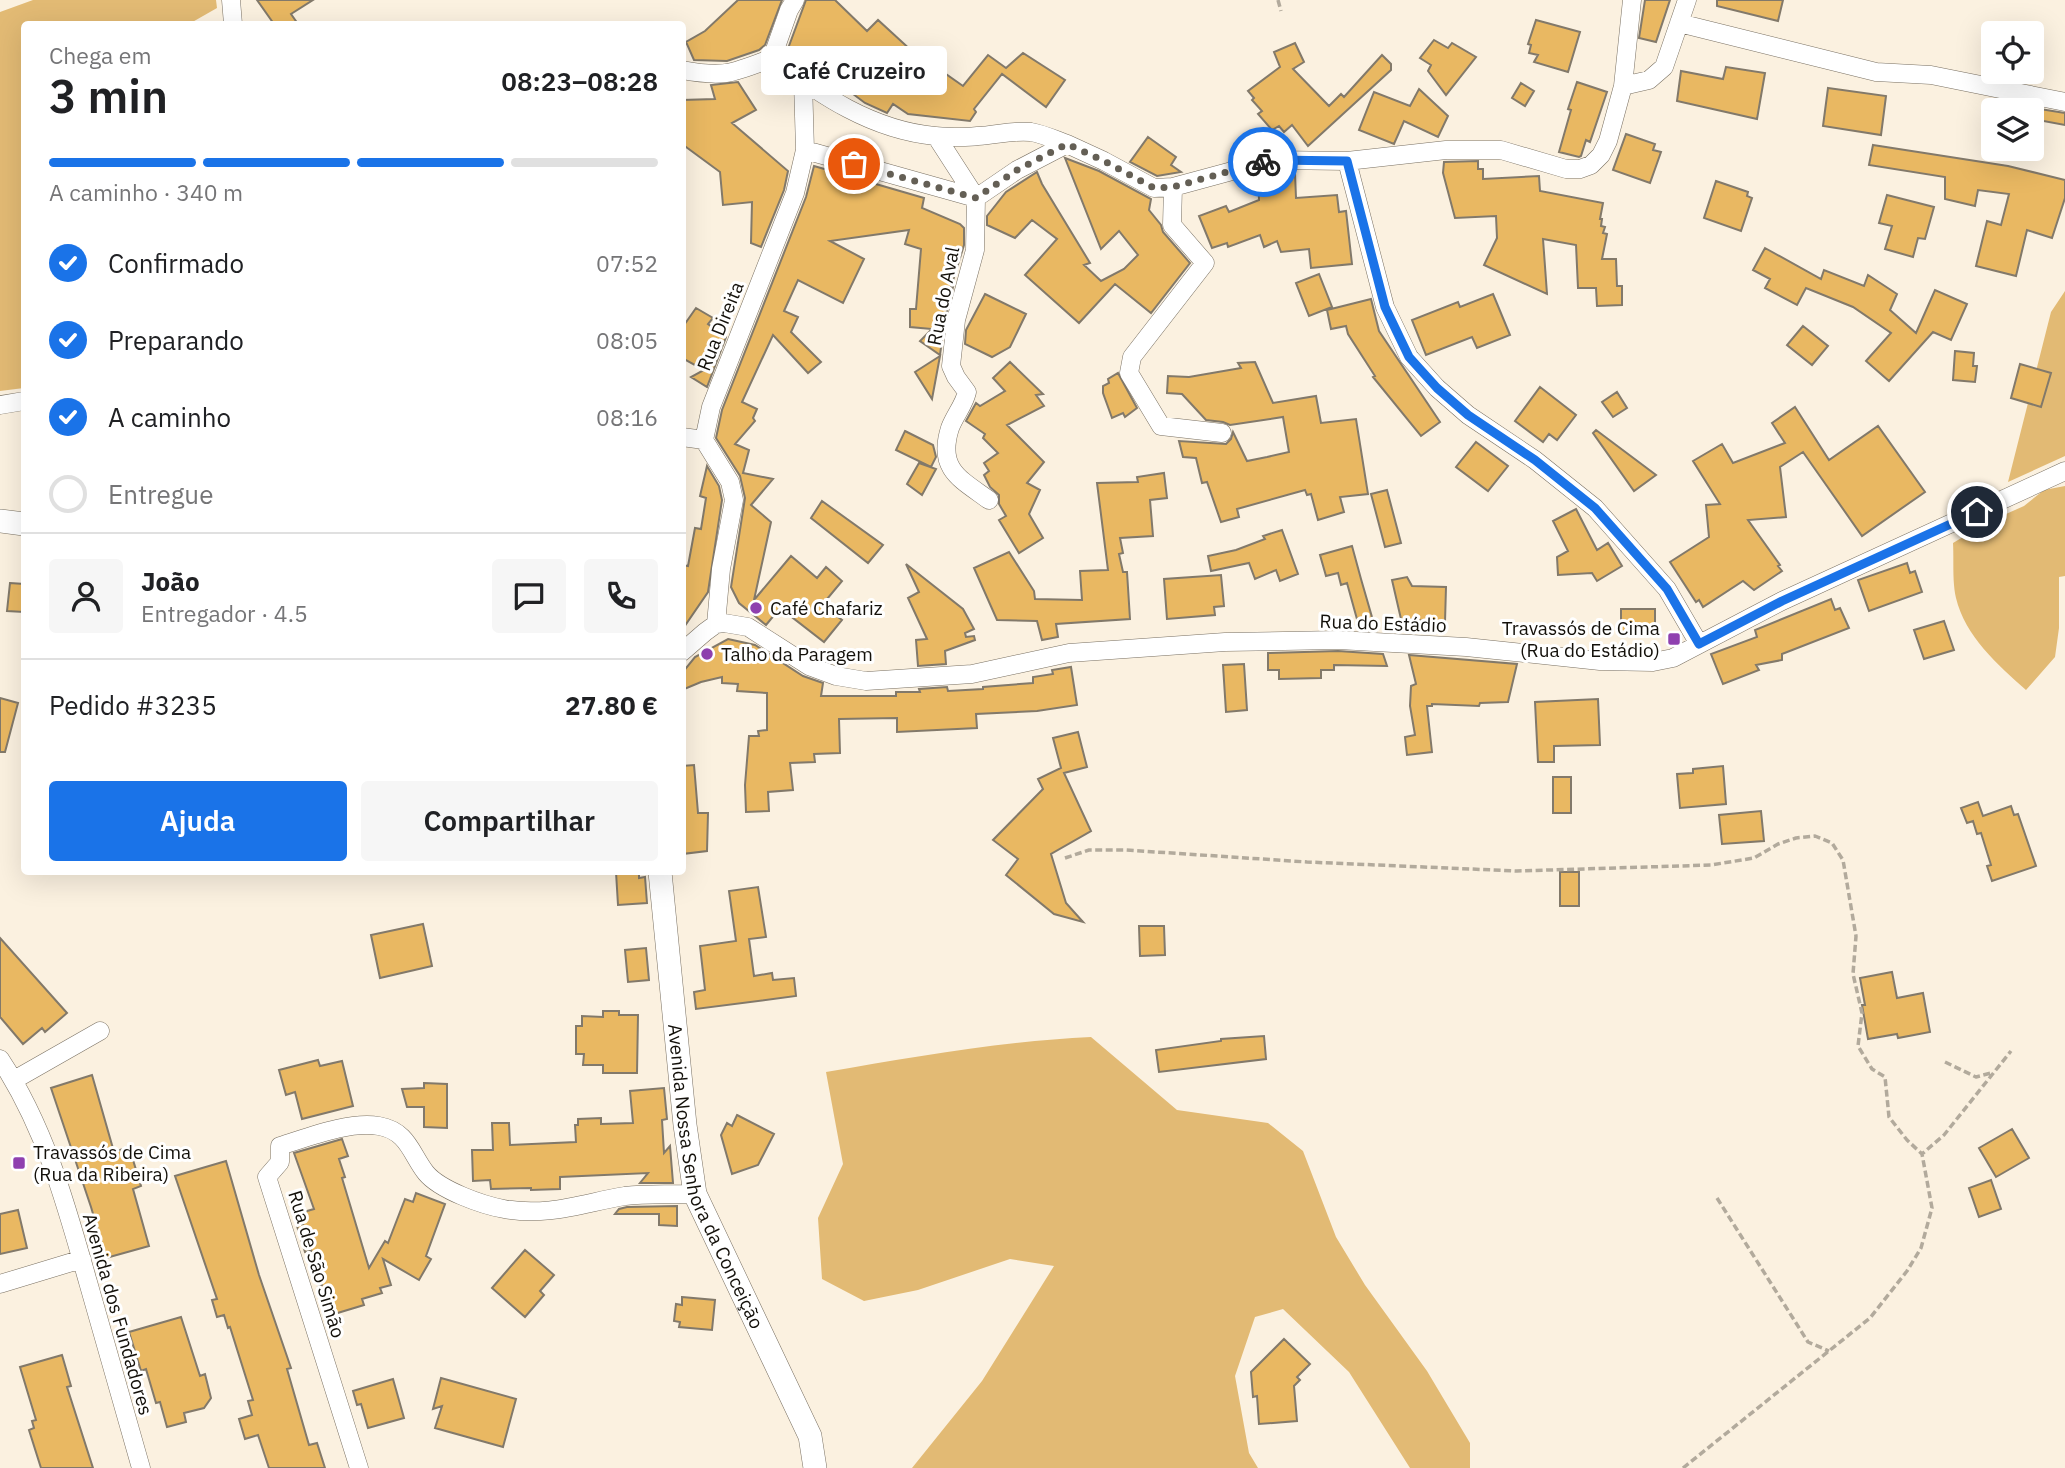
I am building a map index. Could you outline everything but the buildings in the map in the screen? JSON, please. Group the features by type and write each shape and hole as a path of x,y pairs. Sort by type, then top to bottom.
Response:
{"street":[{"path":"231,0 233,21"},
{"path":"686,71 711,75 734,73 772,58 795,0"},
{"path":"772,58 858,115 899,131 936,136 1034,132 1104,161 1154,188 1173,187 1273,160 1347,161 1446,150 1502,150 1566,169 1580,169 1591,165 1601,155 1608,141 1623,86 1632,0"},
{"path":"1623,86 1649,80 1664,67 1687,0"},
{"path":"1679,23 1876,72 1931,75 2065,102"},
{"name":"Rua Direita","path":"704,440 711,407 795,193 805,150 803,81"},
{"path":"936,136 976,198"},
{"path":"976,198 1017,170 1067,144"},
{"path":"805,150 976,198"},
{"path":"1347,161 1385,307 1409,357 1437,388 1468,415 1535,460 1595,508 1667,589 1699,644"},
{"path":"1173,187 1172,225 1205,263 1132,357 1129,373 1161,426 1222,433"},
{"name":"Rua do Aval","path":"976,198 975,250 956,320 951,366 967,392 950,430 947,457 953,473 989,500"},
{"path":"0,405 21,402"},
{"path":"686,438 704,440 730,482 734,500 721,569 716,624 686,649"},
{"name":"Rua do Estádio","path":"716,624 732,623 748,627 809,666 836,676 866,681 972,674 1069,653 1225,642 1338,640 1466,647 1600,661 1653,662 1673,658 1782,601 2065,471"},
{"path":"0,521 21,524"},
{"name":"Avenida Nossa Senhora da Conceição","path":"660,875 685,1125 695,1194 810,1436 815,1468"},
{"path":"14,1080 100,1031"},
{"name":"Avenida dos Fundadores","path":"0,1059 22,1093 48,1153 82,1259 141,1468"},
{"name":"Rua de São Simão","path":"359,1468 267,1177 280,1161 280,1146 323,1133 380,1126 395,1131 409,1142 427,1174 442,1186 503,1209 546,1213 628,1196 695,1194"},
{"path":"0,1284 82,1259"}],"path":[{"path":"1278,0 1281,10"},
{"path":"1065,858 1089,850 1126,850 1307,862 1517,871 1711,865 1754,858 1778,844 1796,838 1815,836 1832,843 1843,860 1856,936 1853,974 1862,1013 1858,1046 1872,1069 1885,1077 1889,1117 1922,1154 1931,1208 1921,1248 1907,1271 1870,1318 1683,1468"},
{"path":"1922,1154 1944,1135 2011,1051"},
{"path":"1945,1062 1976,1077 1993,1073"},
{"path":"1717,1198 1808,1342 1829,1351"}],"shaded area":[{"path":"33,0 216,0 217,8 194,21 21,21 21,388 0,391 0,12"},
{"path":"2065,291 2065,456 2008,482 2051,312"},
{"path":"2065,486 2065,576 2059,577 2059,628 2055,657 2026,690 1984,649 1960,612 1955,591 1953,543 1988,522 2024,506 2044,490"},
{"path":"1091,1037 1177,1110 1268,1123 1303,1151 1336,1237 1365,1285 1427,1371 1470,1443 1470,1468 1410,1468 1349,1372 1283,1309 1255,1317 1235,1376 1249,1453 1258,1468 912,1468 982,1381 1054,1266 1010,1259 918,1290 864,1301 822,1279 818,1218 843,1164 826,1072 991,1046"}],"way so far":[{"path":"854,164 976,198 1017,170 1067,144 1154,188 1173,187 1263,162"}],"place":[{"name":"Café Cruzeiro","path":"854,164"},
{"name":"Café Chafariz","path":"756,608"},
{"name":"Travassós de Cima (Rua do Estádio)","path":"1674,639"},
{"name":"Talho da Paragem","path":"707,654"},
{"name":"Travassós de Cima (Rua da Ribeira)","path":"19,1163"}],"route":[{"path":"1263,162 1347,161 1385,307 1409,357 1437,388 1468,415 1535,460 1595,508 1667,589 1699,644 1782,601 1977,512"}]}
